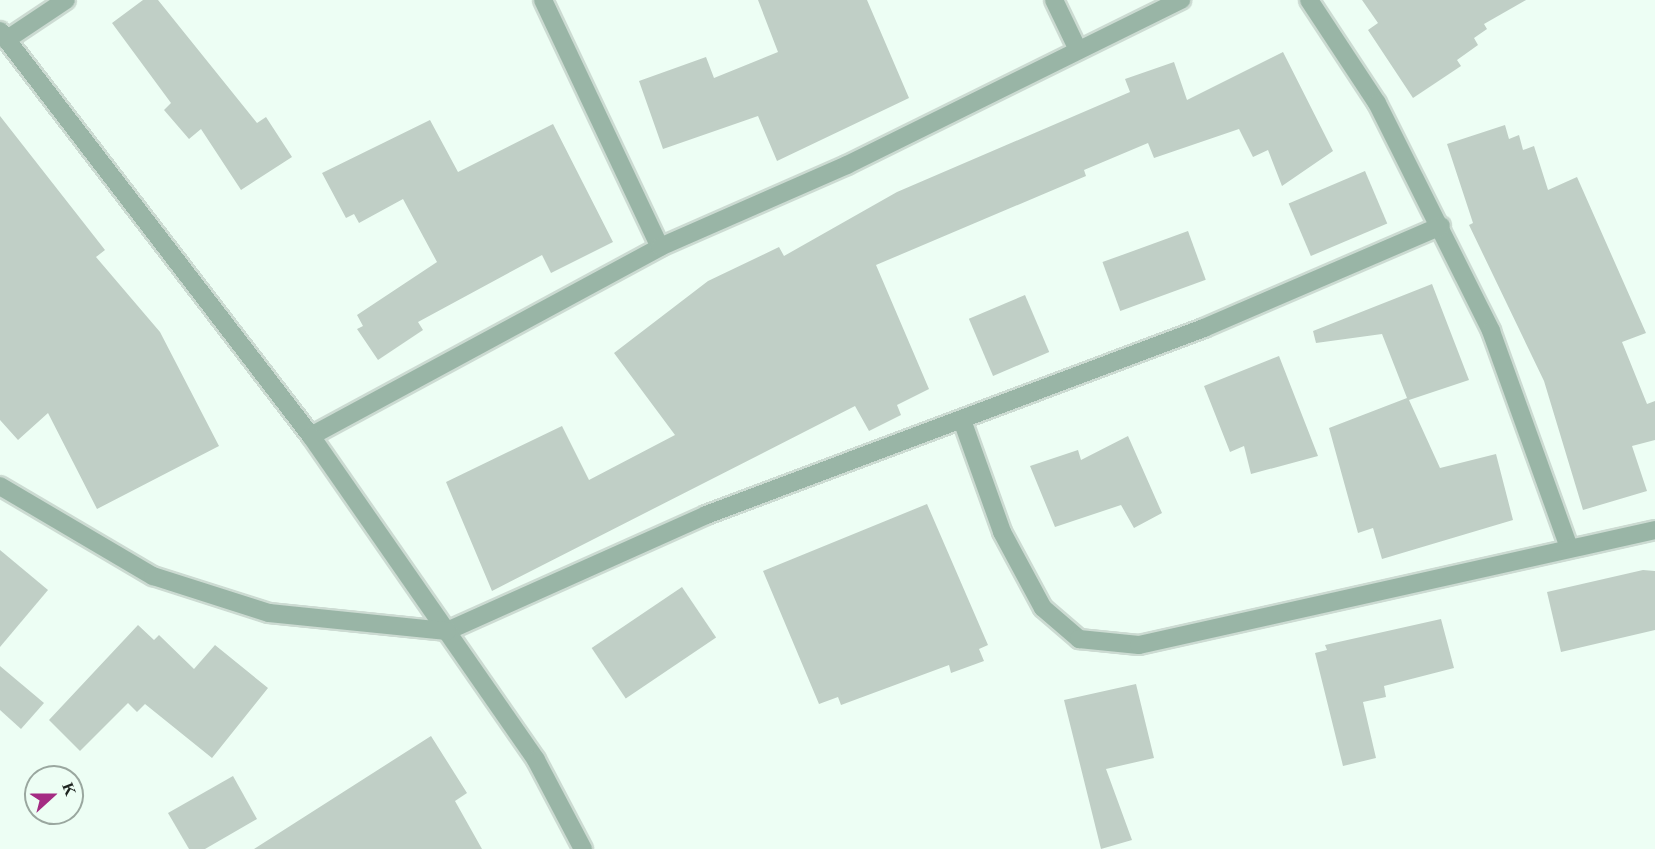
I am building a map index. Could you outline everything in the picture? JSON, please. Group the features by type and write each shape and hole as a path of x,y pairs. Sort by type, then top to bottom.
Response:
{"street":[{"path":"66,0 3,36 311,435 536,760 583,849"},
{"path":"543,0 660,247"},
{"path":"1054,0 1077,50"},
{"path":"311,435 660,247 847,165 1181,0"},
{"path":"1309,0 1377,103 1441,226 1491,331 1569,548"},
{"path":"0,486 153,576 174,583 269,613 447,631 706,515 851,456 962,420 1204,328 1441,226"},
{"path":"962,420 1002,532 1043,608 1079,639 1139,645 1655,530"}],"building":[{"path":"143,0 158,0 257,123 266,117 292,157 241,190 201,129 189,139 164,110 171,103 112,23"},
{"path":"758,0 867,0 909,98 777,161 758,116 663,149 639,81 706,57 714,78 778,52"},
{"path":"1362,0 1526,0 1484,24 1487,29 1474,38 1478,45 1457,60 1461,66 1413,98 1368,30 1378,23"},
{"path":"1283,52 1333,151 1282,186 1268,150 1253,157 1239,129 1154,158 1148,143 1084,170 1086,176 876,265 929,389 897,405 901,415 869,431 855,406 492,591 446,482 562,426 589,480 675,435 614,353 708,281 779,247 784,256 897,192 1130,92 1125,79 1174,62 1187,100"},
{"path":"0,116 105,250 96,257 160,332 219,446 97,509 48,413 18,440 0,420"},
{"path":"430,120 458,172 553,124 613,242 551,273 542,255 418,322 423,330 378,360 357,329 363,326 357,315 437,262 403,199 359,223 354,214 346,218 322,173"},
{"path":"1505,125 1509,139 1519,135 1523,150 1534,146 1548,190 1577,177 1646,333 1622,342 1647,404 1655,401 1655,440 1632,446 1647,491 1583,510 1544,381 1469,225 1473,223 1447,144"},
{"path":"1365,171 1387,223 1311,256 1289,203"},
{"path":"1188,231 1206,280 1120,311 1102,262"},
{"path":"1432,284 1469,380 1409,400 1440,468 1496,454 1513,520 1382,559 1373,528 1358,533 1329,428 1407,398 1382,334 1316,343 1313,331"},
{"path":"1025,295 1049,352 993,376 969,319"},
{"path":"1279,356 1318,456 1251,474 1244,446 1230,452 1204,386"},
{"path":"1128,436 1162,513 1134,528 1121,505 1055,527 1030,466 1078,450 1081,460"},
{"path":"927,504 988,645 979,649 984,661 951,673 949,665 841,705 838,697 819,704 763,571"},
{"path":"0,550 48,590 0,647"},
{"path":"1643,570 1655,571 1655,630 1561,652 1547,592"},
{"path":"682,587 716,638 626,699 592,648"},
{"path":"1441,619 1454,668 1384,686 1386,697 1363,702 1376,758 1343,766 1315,653 1327,650 1325,645"},
{"path":"138,625 154,640 159,635 194,669 215,645 268,688 212,758 145,704 137,712 128,703 80,751 49,720"},
{"path":"0,666 44,703 21,729 0,710"},
{"path":"1136,684 1154,758 1106,769 1132,840 1101,849 1064,700"},
{"path":"431,736 467,793 455,801 482,849 254,849"},
{"path":"233,776 257,819 205,849 189,849 168,813"}]}
